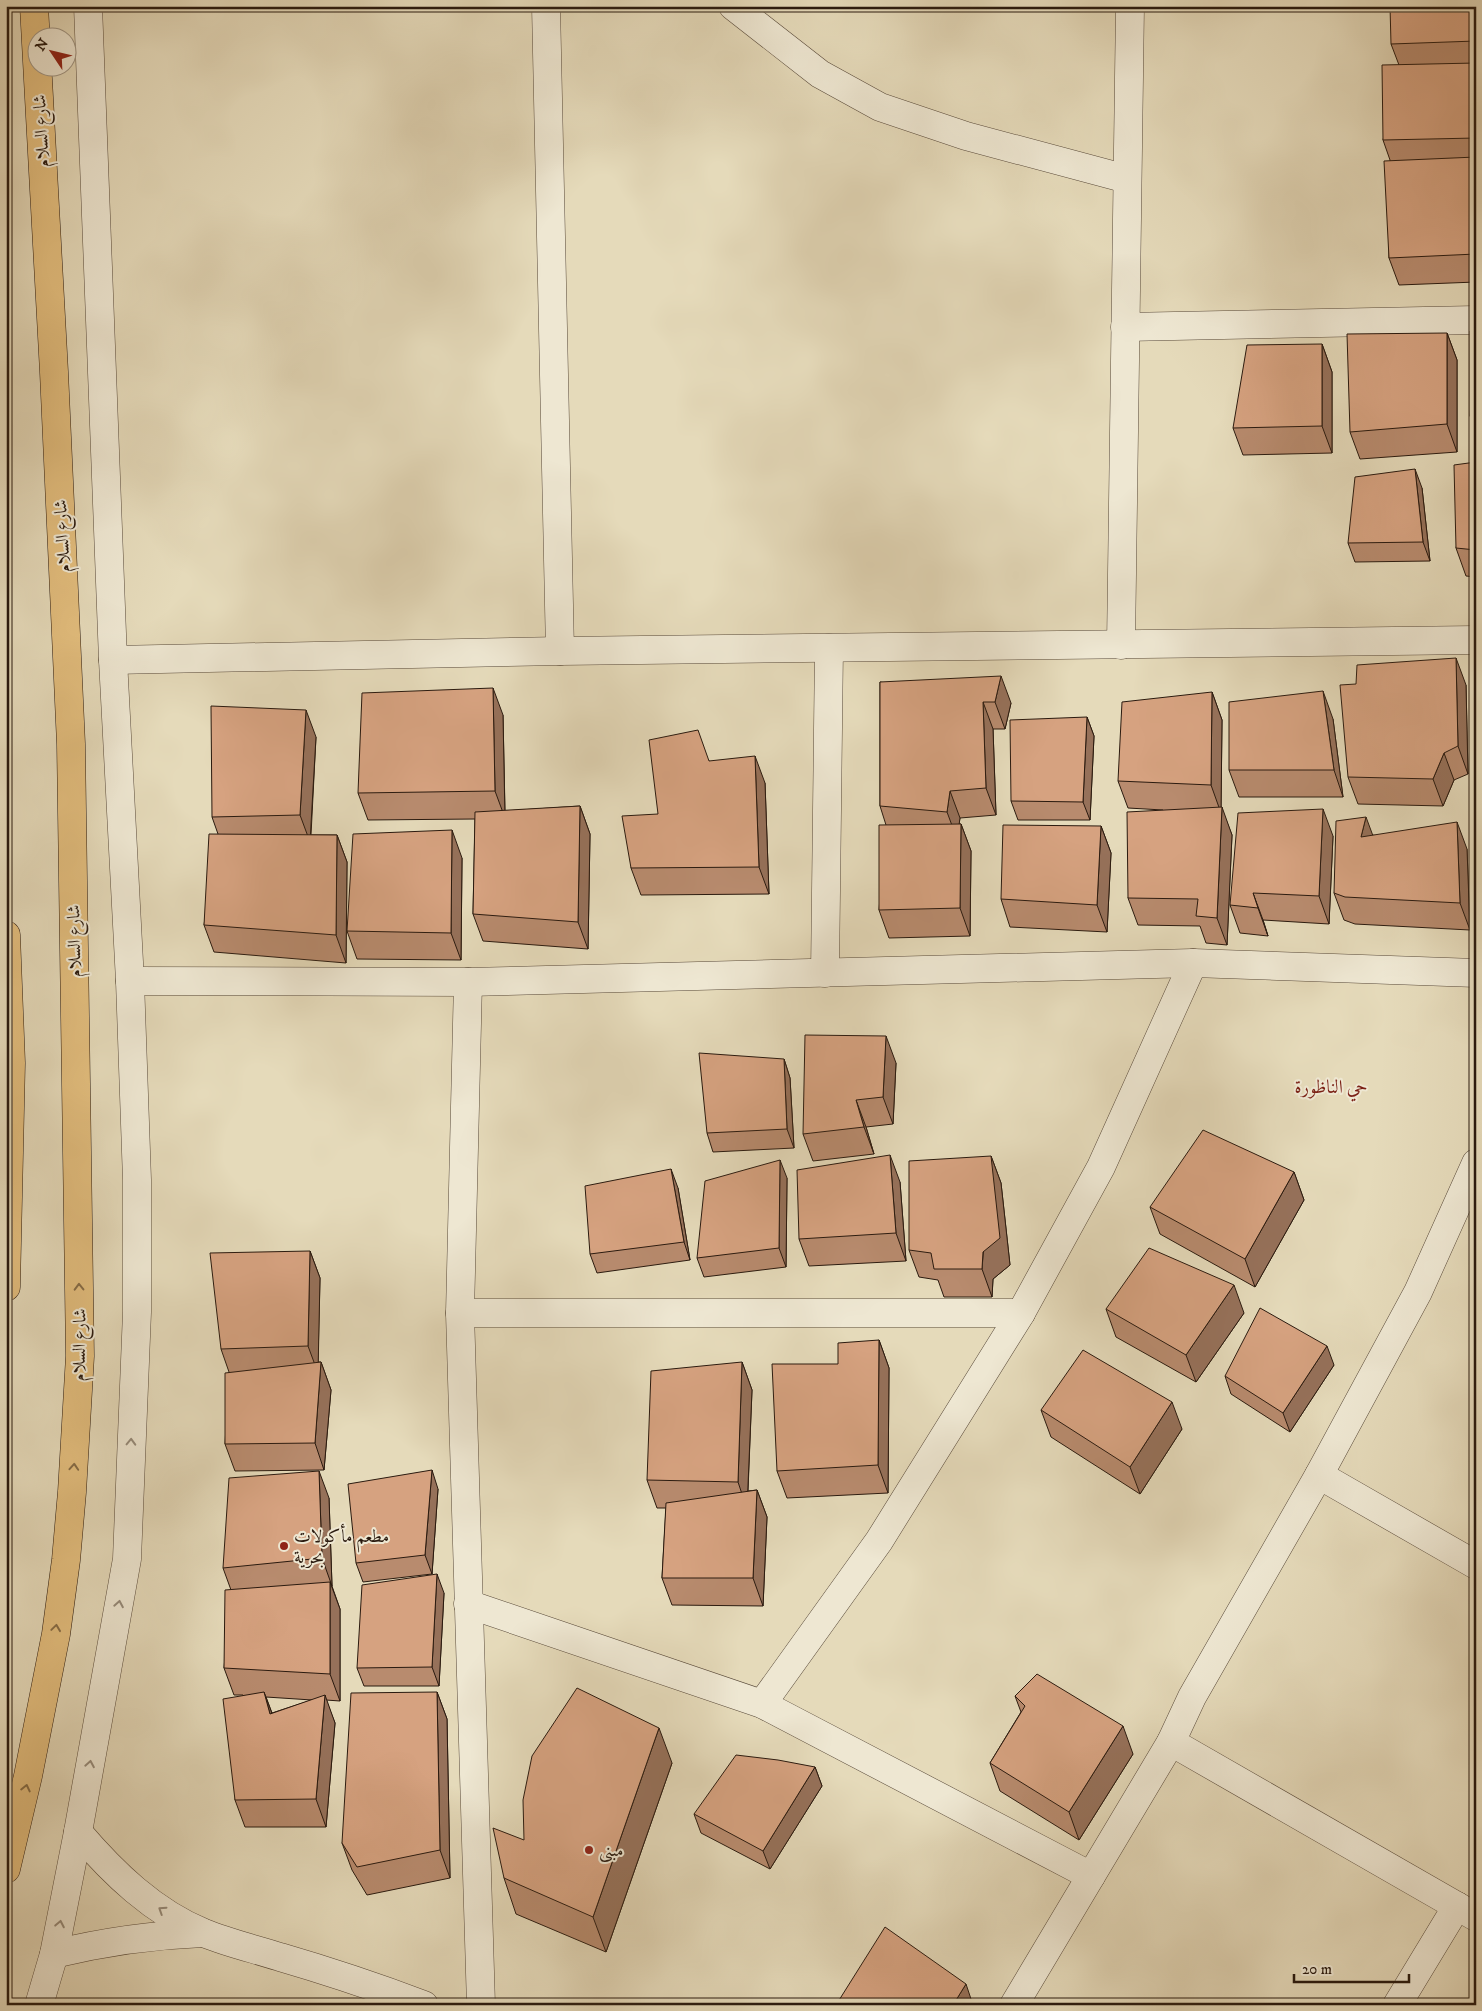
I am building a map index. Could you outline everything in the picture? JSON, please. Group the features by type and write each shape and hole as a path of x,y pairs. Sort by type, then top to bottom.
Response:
{"highway":[{"name":"شارع السلام","path":"6,1869 28,1776 56,1634 66,1560 72,1492 80,1356 71,744 55,382 34,6"},
{"path":"6,935 11,1062 6,1287"}],"street":[{"path":"39,2005 54,1954 127,1559 137,1303 137,1180 130,981 113,660 88,6"},
{"path":"546,6 560,651"},
{"path":"733,6 820,74 880,107 966,136 1127,179"},
{"path":"1121,644 1130,6"},
{"path":"1125,327 1476,320"},
{"path":"113,660 560,651 1476,640"},
{"path":"825,973 829,648"},
{"path":"130,981 468,982 1192,963 1476,973"},
{"path":"762,1704 879,1541 1021,1312 1101,1167 1192,963"},
{"path":"468,982 460,1313 480,2005"},
{"path":"1014,2005 1171,1742 1192,1697 1319,1475 1418,1292 1476,1163"},
{"path":"460,1313 1021,1312"},
{"path":"1319,1475 1476,1565"},
{"path":"468,1604 762,1704 1091,1876"},
{"path":"1171,1742 1466,1912 1397,2005"},
{"path":"78,1832 117,1874 148,1900 175,1918 204,1933 365,1983 424,2005"},
{"path":"54,1954 107,1942 204,1933"}],"building":[{"path":"1390,6 1476,6 1476,41 1391,44"},
{"path":"1476,63 1476,138 1383,140 1382,65"},
{"path":"1476,157 1476,254 1389,258 1384,161"},
{"path":"1470,331 1476,331 1476,417 1470,416"},
{"path":"1447,333 1447,424 1350,432 1347,334"},
{"path":"1322,344 1322,426 1233,428 1247,345"},
{"path":"1476,462 1476,550 1456,548 1454,465"},
{"path":"1415,469 1423,542 1348,543 1355,477"},
{"path":"1456,658 1458,746 1444,753 1433,779 1348,777 1340,685 1356,684 1357,665"},
{"path":"1001,676 995,702 983,702 986,788 950,791 947,812 880,806 880,682"},
{"path":"493,688 495,791 358,793 362,693"},
{"path":"1323,691 1334,770 1229,770 1229,702"},
{"path":"1212,692 1211,785 1118,781 1122,702"},
{"path":"211,706 306,710 300,815 212,817"},
{"path":"1087,717 1083,802 1011,801 1010,720"},
{"path":"698,730 709,761 755,756 759,867 631,868 622,816 658,814 649,740"},
{"path":"580,806 578,922 473,914 475,812"},
{"path":"1222,807 1217,918 1196,916 1198,899 1128,898 1127,812"},
{"path":"1323,809 1319,896 1253,893 1258,908 1230,905 1238,813"},
{"path":"1366,817 1361,837 1457,822 1460,903 1345,897 1334,893 1336,821"},
{"path":"961,824 960,908 879,910 879,825"},
{"path":"1003,825 1101,826 1097,905 1001,899"},
{"path":"452,830 451,933 347,931 353,834"},
{"path":"209,834 337,835 336,935 204,925"},
{"path":"805,1035 886,1036 883,1097 856,1100 864,1127 803,1134"},
{"path":"699,1053 784,1059 787,1129 707,1133"},
{"path":"1203,1130 1294,1172 1245,1259 1150,1207"},
{"path":"890,1155 896,1233 799,1239 797,1170"},
{"path":"991,1156 1000,1238 983,1252 982,1269 934,1269 931,1253 909,1250 909,1161"},
{"path":"780,1160 779,1248 697,1258 705,1181"},
{"path":"671,1169 684,1242 590,1254 585,1186"},
{"path":"1149,1248 1234,1285 1186,1355 1106,1309"},
{"path":"310,1251 308,1346 221,1349 210,1253"},
{"path":"1260,1308 1327,1346 1283,1413 1225,1376"},
{"path":"879,1340 878,1465 777,1471 772,1364 838,1364 838,1343"},
{"path":"1083,1350 1172,1402 1130,1467 1041,1410"},
{"path":"321,1362 315,1443 225,1444 225,1373"},
{"path":"742,1362 738,1482 647,1480 651,1371"},
{"path":"432,1470 425,1555 356,1563 348,1484"},
{"name":"مطعم مأكولات بحرية","path":"319,1471 322,1558 223,1568 229,1478"},
{"path":"757,1490 753,1578 662,1578 666,1503"},
{"path":"437,1574 432,1667 357,1668 362,1585"},
{"path":"330,1582 330,1674 224,1668 225,1590"},
{"path":"1037,1674 1123,1726 1069,1812 990,1763 1025,1706 1015,1696"},
{"name":"مبنى","path":"577,1688 659,1728 593,1917 504,1878 493,1828 524,1840 523,1800 532,1756"},
{"path":"264,1692 270,1714 325,1695 316,1799 235,1800 223,1699"},
{"path":"437,1692 440,1850 357,1867 342,1843 351,1693"},
{"path":"736,1755 815,1767 763,1851 694,1814"},
{"path":"885,1927 966,1984 953,2005 836,2005"}],"place":[{"name":"مطعم مأكولات بحرية","path":"284,1546"},
{"name":"مبنى","path":"589,1850"}],"district":[{"name":"حي الناظورة","path":"1331,1086"}]}
